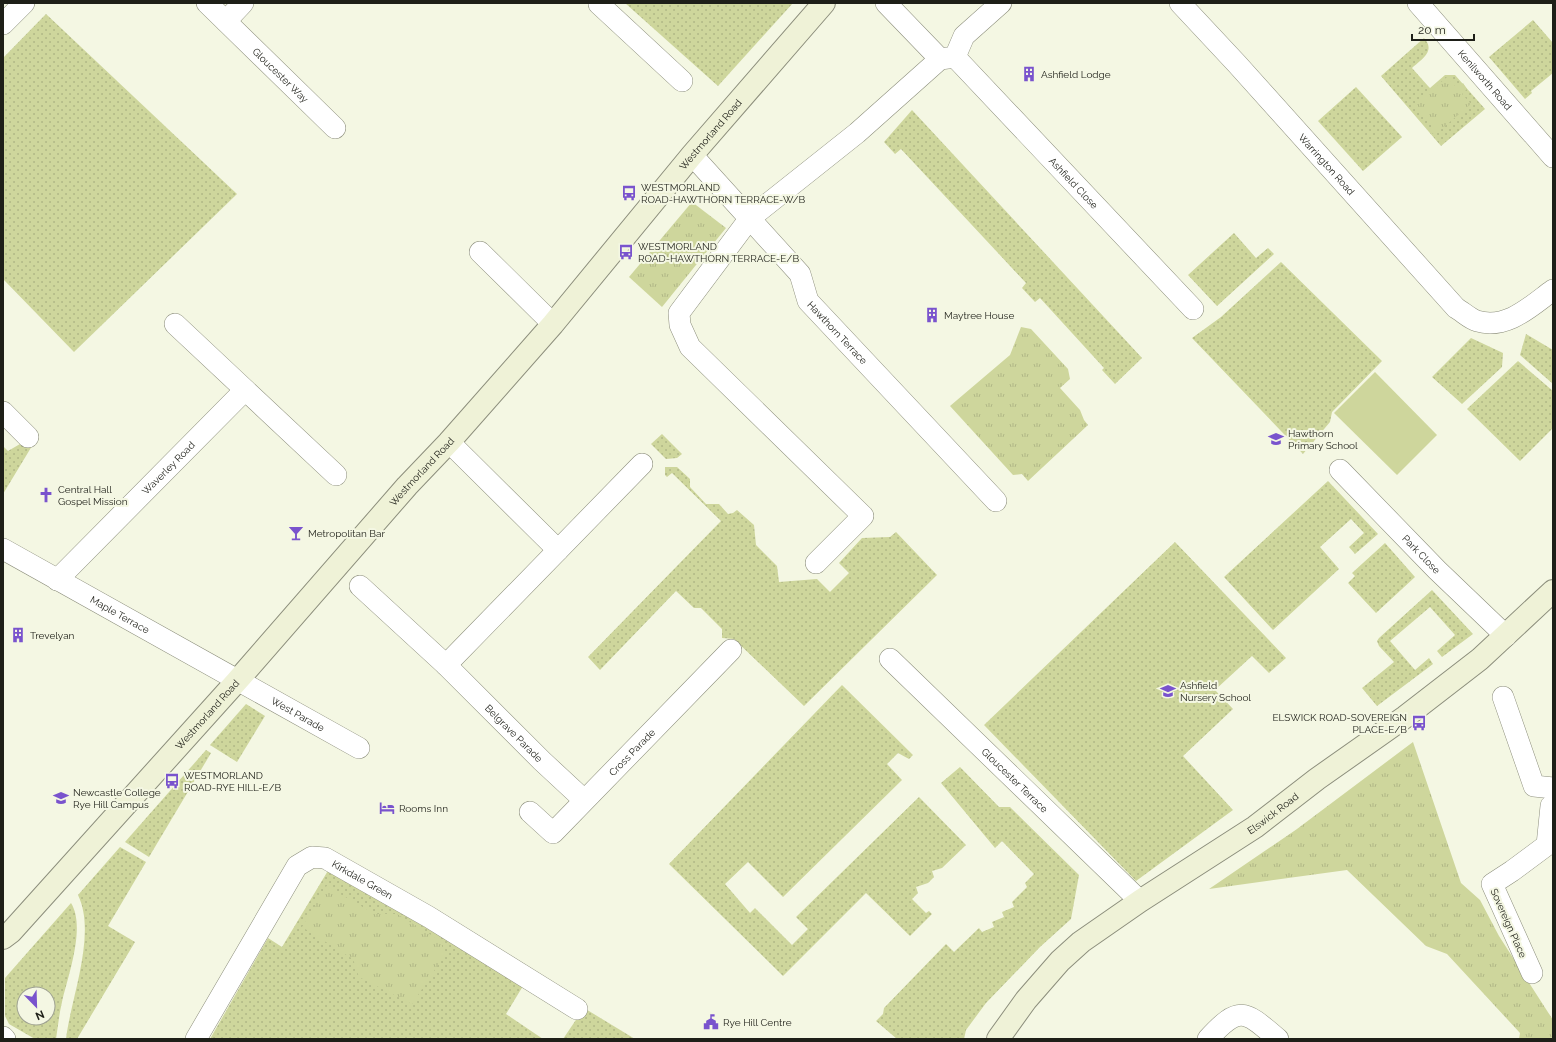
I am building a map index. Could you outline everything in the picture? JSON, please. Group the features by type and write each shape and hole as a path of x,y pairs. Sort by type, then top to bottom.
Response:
{"street":[{"path":"3,24 24,3"},
{"name":"Gloucester Way","path":"207,3 335,128"},
{"path":"226,21 243,3"},
{"path":"599,3 682,81"},
{"name":"Westmorland Road","path":"6,940 237,681 407,486 449,442 553,324 692,155 824,3"},
{"name":"Ashfield Close","path":"886,3 948,58 1193,309"},
{"path":"816,563 862,516 690,347 680,325 679,313 750,218 858,133 948,58 964,36 1000,3"},
{"name":"Warrington Road","path":"1180,3 1456,308 1477,321 1497,323 1516,317 1553,290"},
{"name":"Kenilworth Road","path":"1418,3 1553,157"},
{"name":"Hawthorn Terrace","path":"692,155 800,274 808,300 996,501"},
{"path":"480,252 553,324"},
{"path":"175,324 336,475"},
{"name":"Waverley Road","path":"57,580 245,390"},
{"path":"3,412 28,437"},
{"path":"449,442 558,550"},
{"path":"446,665 642,464"},
{"name":"Park Close","path":"1340,470 1437,570 1506,636"},
{"name":"Maple Terrace","path":"3,549 237,681"},
{"name":"Belgrave Parade","path":"360,586 446,665 542,761 584,800"},
{"name":"Elswick Road","path":"998,1039 1026,1000 1060,961 1081,942 1140,901 1255,827 1317,779 1405,717 1480,659 1553,591"},
{"name":"Cross Parade","path":"530,812 553,833 731,650"},
{"name":"Gloucester Terrace","path":"890,659 1140,901"},
{"name":"West Parade","path":"237,681 359,748"},
{"path":"1503,697 1534,786 1553,788"},
{"name":"Sovereign Place","path":"1532,973 1492,884 1547,845 1553,804"},
{"name":"Kirkdale Green","path":"196,1039 297,866 312,857 325,858 422,913 577,1009"},
{"path":"1208,1039 1223,1023 1234,1017 1245,1015 1254,1018 1278,1039"}],"green space":[{"path":"625,3 793,3 718,86"},
{"path":"46,14 237,194 74,352 3,279 3,58"},
{"path":"1533,20 1553,43 1553,73 1531,91 1532,93 1525,99 1489,57"},
{"path":"1424,38 1429,47 1428,51 1412,68 1430,88 1445,75 1455,75 1485,109 1441,146 1381,76"},
{"path":"1447,77 1457,88 1463,83 1467,89 1462,94 1471,104 1438,132 1437,131 1432,134 1428,130 1433,126 1414,105"},
{"path":"1356,87 1402,137 1363,171 1318,121"},
{"path":"912,110 1142,358 1115,384 1102,370 1104,368 1040,298 1035,302 1022,288 1026,283 901,149 895,154 884,142"},
{"path":"692,202 726,228 662,307 629,277"},
{"path":"1234,233 1256,258 1268,248 1274,254 1217,306 1188,275"},
{"path":"1281,262 1382,361 1332,412 1330,422 1303,454 1192,338 1221,317"},
{"path":"1021,327 1031,329 1068,369 1070,379 1060,388 1080,410 1088,425 1028,481 1022,474 1013,475 950,406 1010,355"},
{"path":"1526,334 1553,350 1553,384 1520,355"},
{"path":"1471,338 1503,353 1502,367 1462,404 1432,377"},
{"path":"1518,361 1553,391 1553,428 1520,461 1467,409"},
{"path":"1375,372 1437,435 1397,475 1334,413"},
{"path":"662,434 682,454 677,458 666,459 651,444"},
{"path":"20,444 32,446 3,494 3,446 8,451"},
{"path":"665,467 677,467 690,479 690,487 706,504 719,504 728,514 737,510 754,525 756,545 777,566 779,582 817,579 830,592 849,573 839,563 862,538 890,537 896,532 937,575 804,706 734,639 722,638 722,629 701,608 694,608 676,591 600,670 588,657 721,521 672,473 667,477 665,475"},
{"path":"1328,481 1378,534 1355,554 1349,547 1364,533 1351,519 1320,547 1339,569 1273,630 1224,577"},
{"name":"Ashfield Nursery School","path":"1175,542 1286,658 1269,673 1252,656 1215,690 1233,709 1183,756 1233,810 1136,881 984,725"},
{"path":"1385,543 1415,577 1376,613 1348,583 1355,576 1352,573"},
{"path":"1432,590 1473,634 1442,657 1437,651 1455,635 1430,607 1390,641 1415,670 1429,658 1433,664 1377,706 1362,688 1394,662 1379,646 1377,641"},
{"path":"842,685 913,755 909,759 898,753 887,764 902,780 783,897 748,862 725,884 750,913 755,908 792,945 808,929 796,917 919,797 966,845 942,868 932,871 934,877 928,883 916,887 918,893 912,899 926,913 929,911 932,914 910,936 866,893 783,976 669,864"},
{"path":"246,704 265,716 237,762 210,745"},
{"path":"1413,742 1461,883 1480,900 1499,936 1553,1020 1553,1039 1519,1039 1520,1033 1447,954 1426,946 1347,870 1209,889 1297,829"},
{"path":"206,750 211,753 149,857 125,842"},
{"path":"960,767 999,807 1010,807 1079,875 1071,919 1040,947 986,1003 966,1030 964,1039 897,1039 876,1021 883,1014 884,1008 946,944 954,952 979,928 982,932 994,927 992,922 1004,917 1002,912 1014,907 1012,902 1027,887 1025,883 1034,874 1002,841 995,848 941,783"},
{"path":"120,847 146,862 108,926 135,942 77,1039 66,1039 84,947 85,928 83,911 78,895"},
{"path":"329,869 523,986 506,1014 543,1039 210,1039 268,938 282,947"},
{"path":"326,886 375,914 397,914 441,941 444,956 412,1004 359,977 353,959 302,927"},
{"path":"71,903 75,913 77,925 76,938 61,1007 56,1039 35,1039 9,1024 5,1016 5,978"},
{"path":"584,1008 635,1039 563,1039"}],"place":[{"name":"Ashfield Lodge","path":"1029,74"},
{"name":"WESTMORLAND ROAD-HAWTHORN TERRACE-W/B","path":"629,193"},
{"name":"WESTMORLAND ROAD-HAWTHORN TERRACE-E/B","path":"626,252"},
{"name":"Maytree House","path":"932,315"},
{"name":"Hawthorn Primary School","path":"1276,439"},
{"name":"Central Hall Gospel Mission","path":"46,495"},
{"name":"Metropolitan Bar","path":"296,533"},
{"name":"Trevelyan","path":"18,635"},
{"name":"Ashfield Nursery School","path":"1168,691"},
{"name":"ELSWICK ROAD-SOVEREIGN PLACE-E/B","path":"1419,723"},
{"name":"WESTMORLAND ROAD-RYE HILL-E/B","path":"172,781"},
{"name":"Newcastle College Rye Hill Campus","path":"61,798"},
{"name":"Rooms Inn","path":"387,808"},
{"name":"Rye Hill Centre","path":"711,1022"}]}
